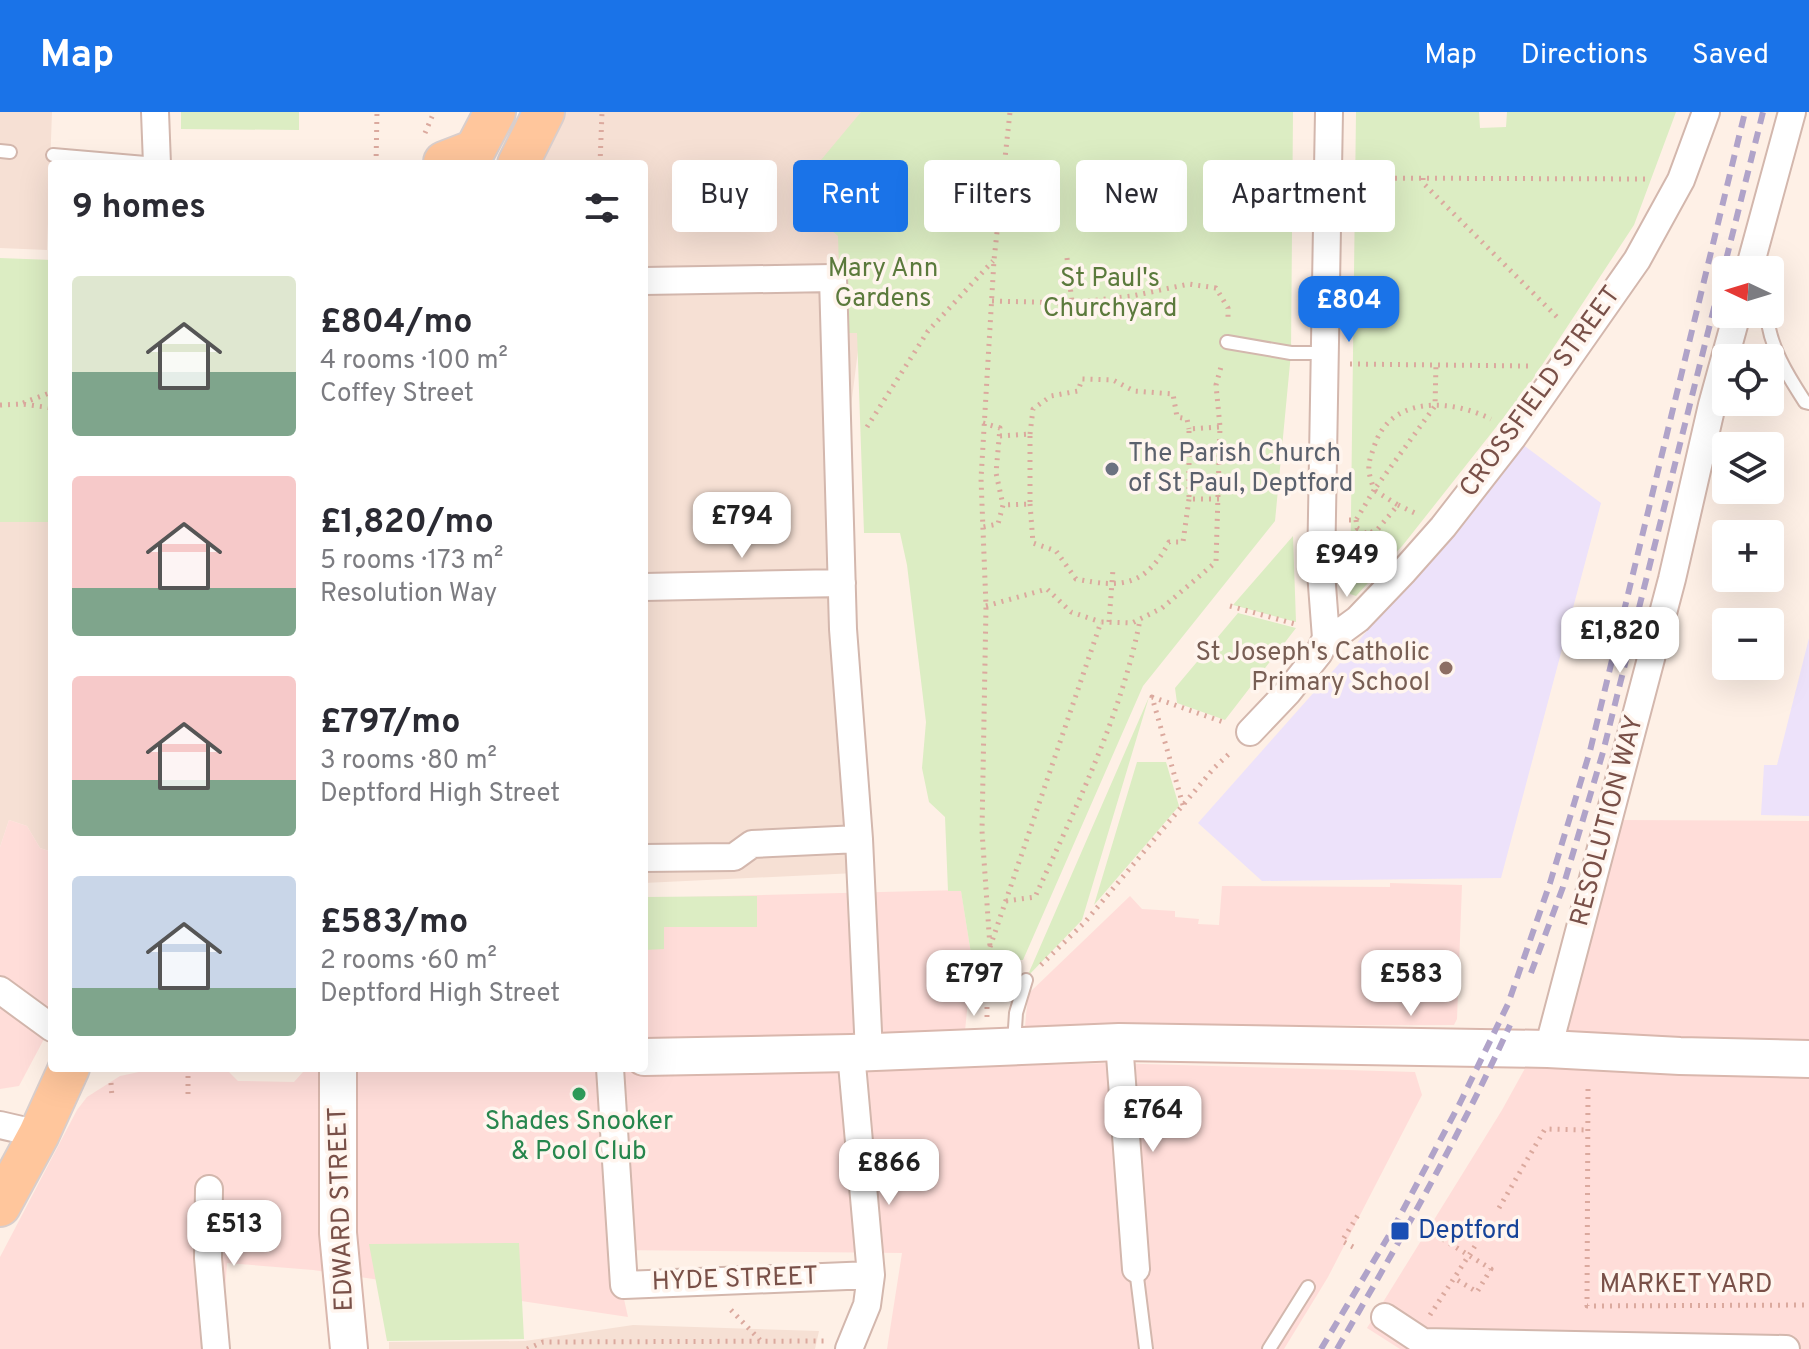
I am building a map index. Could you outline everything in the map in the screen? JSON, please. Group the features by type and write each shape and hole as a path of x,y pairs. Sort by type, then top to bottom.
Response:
{"main road":[{"path":"445,160 462,112"},
{"path":"451,160 475,150 495,112"},
{"path":"520,160 544,112"},
{"path":"0,1206 39,1134 67,1072"}],"street":[{"path":"155,112 157,160"},
{"path":"1250,732 1319,653 1327,632 1322,610 1321,572 1333,358 1329,112"},
{"name":"CROSSFIELD STREET","path":"1327,632 1343,630 1358,619 1404,571 1443,527 1513,437 1637,260 1681,180 1706,112"},
{"path":"1753,256 1792,112"},
{"path":"648,281 833,278 843,629 859,839 860,1053 871,1275 867,1305 850,1345"},
{"name":"RESOLUTION WAY","path":"1548,1049 1672,579 1733,328"},
{"path":"648,587 842,583"},
{"path":"648,858 734,857 752,844 859,839"},
{"path":"0,990 48,1025"},
{"path":"648,1057 860,1053 1001,1035 1119,1042 1548,1049 1809,1059"},
{"path":"1119,1042 1136,1269"},
{"name":"EDWARD STREET","path":"338,1072 338,1233 349,1349"},
{"name":"HYDE STREET","path":"610,1072 624,1285 871,1275"},
{"path":"0,1125 39,1134"},
{"path":"209,1189 208,1258 216,1349"},
{"path":"1385,1317 1423,1342 1786,1349"}],"lane":[{"path":"53,155 111,160"},
{"path":"1768,328 1786,373 1805,402 1809,403"},
{"path":"1227,342 1333,358"},
{"path":"1001,1035 1016,1013 1026,980"},
{"path":"1136,1269 1146,1349"},
{"path":"1269,1349 1308,1287"}],"path":[{"path":"376,160 377,112"},
{"path":"600,160 602,112"},
{"path":"990,947 982,831 986,606 983,423 994,260 1010,112"},
{"path":"1395,178 1658,179"},
{"path":"1423,178 1423,183 1569,329"},
{"path":"1067,258 1072,303"},
{"path":"836,439 861,437 928,331 994,260"},
{"path":"986,606 1047,589 1071,612 1101,622 1132,623 1162,608 1216,562 1220,427 1216,385 1227,342 1228,308 1216,288 1189,284 1132,296 1072,303 992,301"},
{"path":"1333,358 1532,366"},
{"path":"1398,505 1377,530 1367,534 1357,528 1356,520 1374,490 1435,406 1436,364"},
{"path":"1082,379 1113,380 1134,391 1173,394 1177,417 1187,419 1189,429 1189,499 1183,542 1169,542 1162,555 1140,577 1112,586 1076,579 1056,551 1033,543 1030,434 1033,409 1051,396 1078,391 1082,379"},
{"path":"22,404 48,394"},
{"path":"0,405 48,407"},
{"path":"1428,520 1374,490 1368,465 1377,439 1390,418 1409,409 1435,406 1472,410 1500,426"},
{"path":"983,423 1000,428 996,473 1003,505 998,524 983,527"},
{"path":"1189,429 1220,427"},
{"path":"1000,436 1030,434"},
{"path":"1189,499 1219,499"},
{"path":"1003,505 1030,504"},
{"path":"1344,521 1356,520"},
{"path":"1109,622 1113,569"},
{"path":"1230,606 1300,625"},
{"path":"1006,901 1035,897 1069,822 1126,676 1140,619"},
{"path":"1001,1035 987,960 990,947 1101,622"},
{"path":"1183,805 1152,697 1250,732"},
{"path":"1026,980 1085,922 1214,768"},
{"path":"188,1072 188,1094"},
{"path":"111,1083 112,1098"},
{"name":"MARKET YARD","path":"1588,1089 1587,1306 1809,1305"},
{"path":"1499,1208 1545,1129 1588,1130"},
{"path":"1353,1247 1342,1241 1358,1215"},
{"path":"1436,1235 1491,1269 1477,1292 1454,1278"},
{"path":"1416,1337 1475,1246"},
{"path":"527,1349 543,1342 850,1345"}],"shaded area":[{"path":"0,112 52,112 47,250 0,248"},
{"path":"562,112 888,112 882,160 793,160 793,232 873,232 845,454 856,873 648,883 648,160 539,160"},
{"name":"St Joseph's Catholic Primary School","path":"1522,444 1601,503 1501,878 1262,881 1198,823 1347,655"},
{"path":"0,522 48,522 48,851 40,848 27,826 9,820 0,847"},
{"path":"1809,638 1809,816 1761,815 1764,765 1777,765"},
{"path":"9,820 27,826 40,848 48,851 48,1032 19,1086 0,1089 0,847"},
{"path":"1618,820 1809,821 1809,1349 1400,1349 1367,1328 1502,1110 1550,1023"},
{"path":"1390,883 1462,885 1457,1019 1454,1025 1025,1027 1028,994 1130,896 1142,909 1175,911 1175,917 1199,919 1198,924 1219,925 1222,886 1390,887"},
{"path":"961,890 972,960 965,1031 648,1043 648,898"},
{"path":"1109,1063 1415,1072 1422,1095 1328,1277 1284,1349 887,1349 902,1253 613,1250 628,1317 313,1270 227,1263 221,1349 0,1349 0,1257 77,1110 87,1097 120,1076 139,1072 229,1072 238,1081 294,1082 303,1072 837,1071"},
{"path":"633,1325 819,1331 815,1349 389,1349 389,1342 525,1341"}],"green space":[{"path":"181,112 299,112 299,130 181,129"},
{"name":"St Paul's Churchyard","path":"861,112 1293,112 1293,160 1203,160 1203,232 1292,232 1291,353 1275,521 1143,686 1023,960 972,960 961,891 948,891 945,817 929,802 922,768 926,722 907,565 900,533 864,533 857,333 841,333 838,236 833,232 908,232 908,160 821,160"},
{"path":"1356,112 1479,112 1480,128 1506,127 1507,112 1676,112 1634,225 1527,388 1403,545 1356,596 1350,594 1355,232 1395,232 1395,160 1355,160"},
{"path":"0,258 48,260 48,522 0,522"},
{"path":"1293,536 1296,622 1233,605"},
{"path":"1238,613 1296,628 1225,720 1177,703 1175,688"},
{"path":"1149,697 1082,920 1027,977"},
{"path":"1137,762 1166,762 1179,806 1094,905"},
{"path":"757,896 757,927 664,927 664,949 648,950 648,897"},
{"path":"519,1243 524,1339 387,1341 369,1244"}],"railway":[{"path":"1321,1349 1394,1227 1460,1103 1508,1004 1550,883 1590,751 1745,112"},
{"path":"1531,973 1563,887 1603,752 1763,112"},
{"path":"1337,1349 1428,1189 1510,1025"}],"place":[{"name":"The Parish Church of St Paul, Deptford","path":"1112,469"},
{"name":"St Joseph's Catholic Primary School","path":"1446,668"},
{"name":"Shades Snooker & Pool Club","path":"579,1094"},
{"name":"Deptford","path":"1400,1231"}],"park label":[{"name":"Mary Ann Gardens","path":"883,284"}]}
